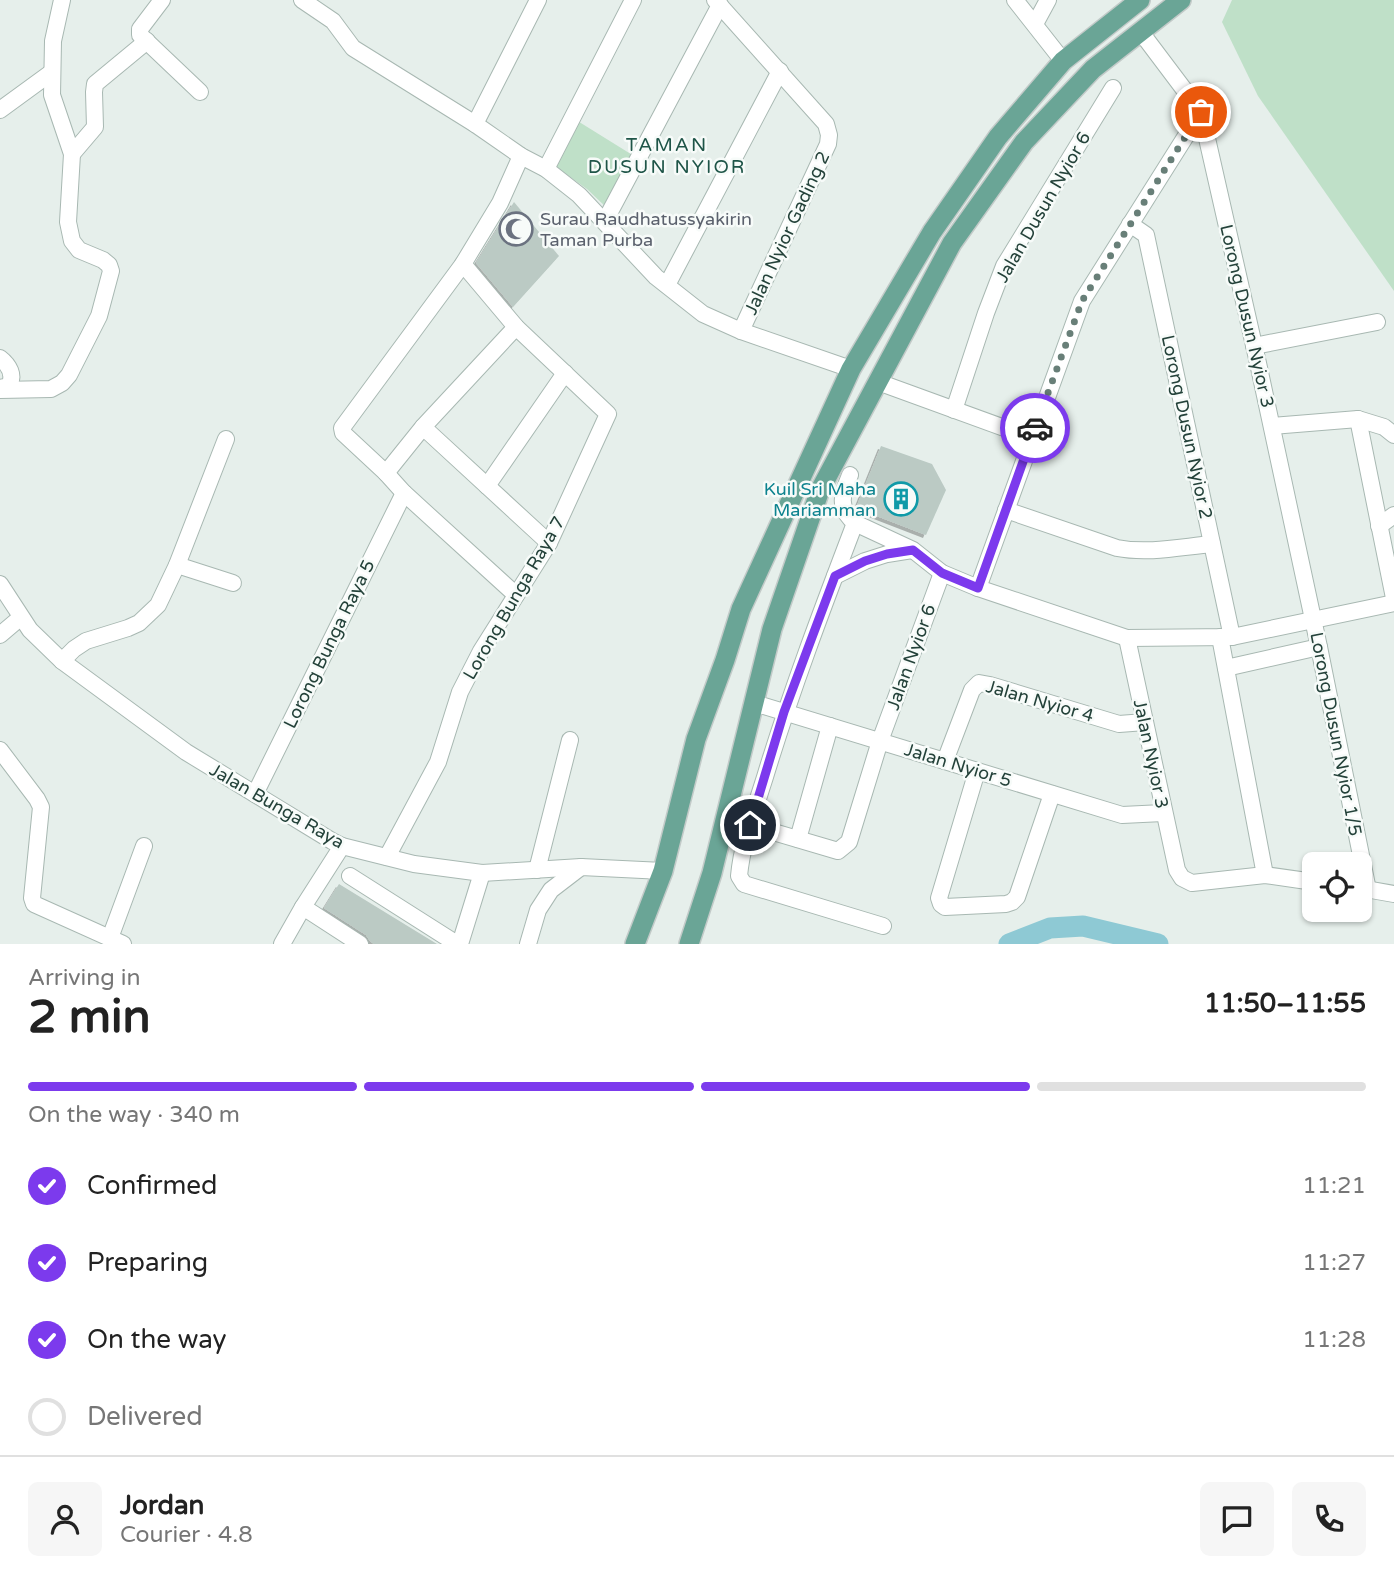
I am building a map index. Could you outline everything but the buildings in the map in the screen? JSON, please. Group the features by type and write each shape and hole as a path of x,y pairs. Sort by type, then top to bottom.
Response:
{"main road":[{"path":"635,944 663,871 696,739 741,609 851,369 932,232 998,137 1063,61 1140,0"},
{"path":"689,944 712,873 772,629 821,490 952,243 1024,142 1093,69 1181,0"}],"street":[{"path":"0,389 51,389 62,383 69,375 99,316 111,271 103,260 79,250 72,241 68,222 72,154 52,95 53,41 62,0"},
{"path":"162,0 140,29 140,35 200,92"},
{"path":"302,0 333,21 354,48 521,156 546,169 579,195 656,277 704,314 741,331 851,369"},
{"path":"475,124 538,0"},
{"path":"546,169 634,0"},
{"path":"1015,0 1063,61"},
{"path":"1035,24 1048,0"},
{"path":"605,221 717,3 780,71 667,285"},
{"name":"Lorong Dusun Nyior 3","path":"1140,31 1201,112 1313,620"},
{"path":"72,154 95,127 95,84 147,41"},
{"name":"Jalan Nyior Gading 2","path":"741,331 828,145 826,124 780,71"},
{"path":"0,110 52,72"},
{"name":"Jalan Dusun Nyior 6","path":"954,410 1004,266 1113,88"},
{"path":"978,588 1082,301 1201,112"},
{"path":"516,596 404,493 343,433 342,428 463,264 500,204 521,156"},
{"name":"Lorong Dusun Nyior 2","path":"1130,224 1146,235 1212,544 1226,637 1226,668 1265,875"},
{"name":"Lorong Bunga Raya 7","path":"387,858 438,762 460,692 481,651 549,543 608,414 516,327 463,264"},
{"path":"1254,346 1377,322"},
{"path":"386,473 423,428 516,327"},
{"path":"0,358 10,369 12,379 9,386 0,389"},
{"path":"487,486 565,373"},
{"path":"878,382 1032,438"},
{"path":"1272,426 1358,419 1384,427 1394,435"},
{"path":"850,475 843,492 843,506 848,517 855,523 913,550 942,573 978,588 1127,638 1226,637 1313,620 1394,600 1358,419"},
{"path":"423,428 549,543"},
{"path":"62,661 86,641 139,623 158,605 177,565 226,439"},
{"name":"Lorong Bunga Raya 5","path":"255,794 404,493"},
{"path":"1006,510 1131,551 1212,544"},
{"path":"1379,526 1394,514"},
{"path":"855,523 784,712 750,825 739,876 744,884 883,926"},
{"path":"835,576 865,561 913,550"},
{"path":"177,565 233,583"},
{"name":"Jalan Nyior 6","path":"798,839 838,851 849,842 880,741 942,573"},
{"name":"Jalan Bunga Raya","path":"0,584 20,618 62,661 186,752 342,846 414,864 482,873 581,867 663,871"},
{"path":"0,635 20,618"},
{"name":"Lorong Dusun Nyior 1/5","path":"1313,620 1357,852"},
{"name":"Jalan Nyior 3","path":"1127,638 1177,870 1182,878 1192,883 1265,875"},
{"path":"1226,668 1319,647"},
{"name":"Jalan Nyior 4","path":"945,761 972,690 979,683 1119,723 1145,722"},
{"name":"Jalan Nyior 5","path":"754,703 1122,815 1163,813"},
{"path":"750,825 798,839 830,726"},
{"path":"537,870 570,740"},
{"path":"0,750 41,807 32,898 34,904 117,941 144,846"},
{"path":"977,771 939,898 945,907 1006,904 1017,897 1052,794"},
{"path":"282,944 342,846"},
{"path":"528,944 538,910 551,890 581,867"},
{"path":"350,876 459,944 482,873"},
{"path":"1265,875 1302,880"},
{"path":"1372,890 1394,894"},
{"path":"303,907 360,944"}],"green space":[{"path":"1232,0 1394,0 1394,291 1258,96 1222,22"},
{"path":"576,120 634,156 607,208 587,189 552,164"}],"waterway":[{"path":"1009,944 1050,928 1083,926 1158,944"}],"way so far":[{"path":"1035,428 1082,301 1201,112"}],"place":[{"name":"Surau Raudhatussyakirin Taman Purba","path":"516,229"},
{"name":"Kuil Sri Maha Mariamman","path":"901,499"}],"district":[{"name":"TAMAN DUSUN NYIOR","path":"667,156"}],"route":[{"path":"750,825 784,712 835,576 865,561 913,550 942,573 978,588 1035,428"}]}
